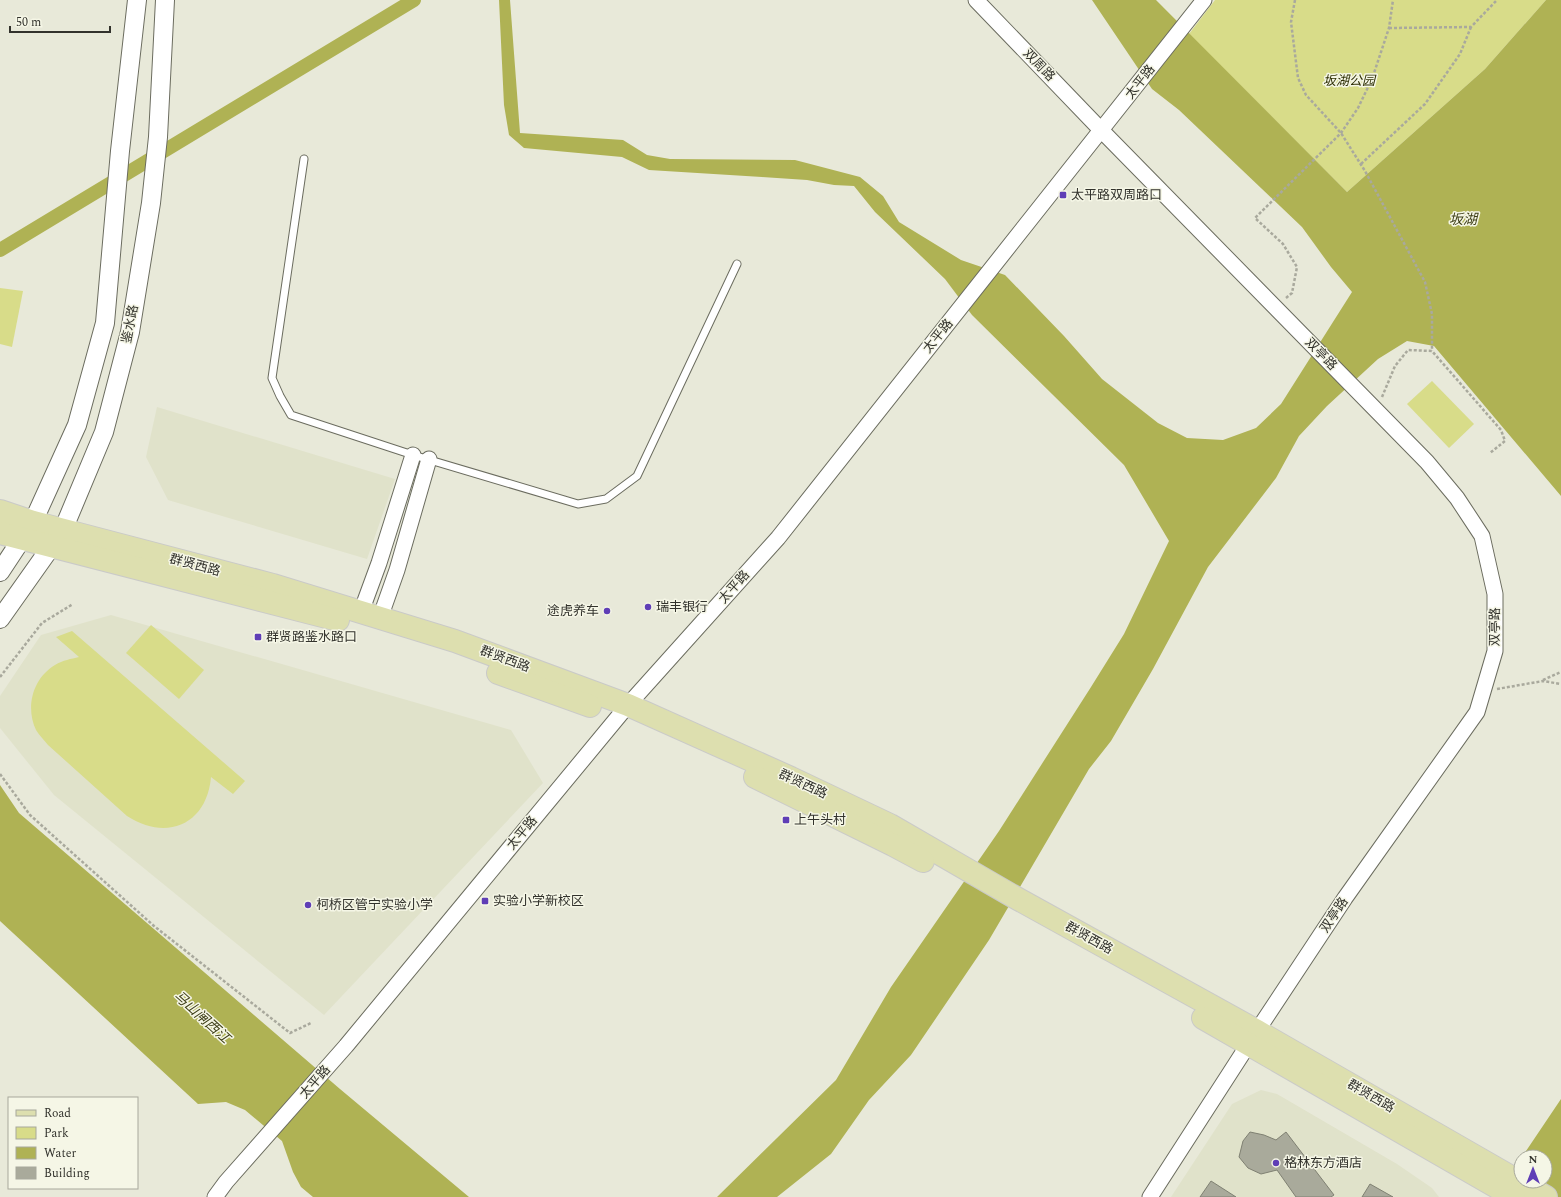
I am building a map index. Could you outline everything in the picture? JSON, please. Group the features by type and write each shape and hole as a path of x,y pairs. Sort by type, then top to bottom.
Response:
{"main road":[{"name":"群贤西路","path":"0,512 28,530 411,640 623,711"},
{"name":"群贤西路","path":"0,533 28,530"},
{"name":"群贤西路","path":"57,538 273,585 455,640 623,711 791,778 890,825 964,876 1253,1038 1478,1167 1546,1197"},
{"name":"群贤西路","path":"1478,1167 1514,1197"}],"street":[{"name":"鉴水路","path":"0,572 28,530 77,425 105,323 120,151 137,0"},
{"name":"鉴水路","path":"0,619 57,538 104,432 130,332 151,203 158,136 165,0"},
{"name":"双周路","path":"976,0 1102,131"},
{"name":"太平路","path":"215,1197 226,1182 346,1046 623,711 778,538 1102,131 1204,0"},
{"name":"双亭路","path":"1102,131 1427,462 1458,498 1482,536 1495,594 1495,650 1477,712 1346,898 1150,1197"},
{"path":"370,615 379,563 413,455"},
{"path":"370,615 397,570 429,459"}],"lane":[{"path":"304,159 272,378 291,415 413,455 578,504 606,499 637,476 737,264"}],"path":[{"path":"1295,0 1292,22 1298,78 1306,95 1341,133 1361,164 1425,282 1432,314 1432,351 1501,430 1505,441 1490,453"},
{"path":"1276,308 1292,293 1297,267 1283,244 1255,218 1341,133 1358,108 1372,79 1389,28 1393,0"},
{"path":"1361,164 1425,104 1460,54 1471,27 1497,0"},
{"path":"1389,28 1471,27"},
{"path":"1376,410 1395,366 1408,350 1432,351"},
{"path":"0,677 42,622 73,604"},
{"path":"1484,691 1543,681 1561,672"},
{"path":"1543,681 1561,684"},
{"path":"0,774 30,815 160,931 290,1033 311,1023"}],"shaded area":[{"path":"157,407 395,479 367,559 168,500 146,457"},
{"name":"柯桥区管宁实验小学","path":"111,615 511,730 543,783 324,1015 54,795 0,728 0,696 41,635"},
{"path":"1261,1090 1277,1094 1397,1164 1432,1188 1439,1197 1171,1197 1232,1104"}],"green space":[{"name":"坂湖公园","path":"1215,0 1546,0 1485,69 1347,192 1189,34"},
{"path":"0,288 23,291 12,347 0,344"},
{"path":"1432,381 1474,424 1449,448 1407,404"},
{"path":"151,625 204,670 179,699 126,653"},
{"path":"72,631 245,781 233,794 211,777 208,793 202,807 193,817 182,824 170,827 156,827 142,824 127,816 48,745 36,730 31,712 31,703 36,685 47,671 61,662 79,657 56,637"}],"water":[{"name":"坂湖","path":"499,0 510,0 520,133 623,140 647,155 670,159 795,160 860,177 883,196 899,222 961,260 1005,275 1064,336 1102,379 1158,423 1187,438 1223,440 1256,428 1281,404 1352,292 1331,267 1302,227 1179,110 1152,89 1092,0 1156,0 1347,192 1485,69 1546,0 1561,0 1561,496 1434,346 1407,341 1378,359 1327,406 1299,436 1276,478 1208,567 1153,669 1111,741 1089,769 989,940 911,1055 869,1100 831,1154 777,1197 717,1197 836,1080 891,987 999,831 1124,634 1169,541 1124,465 972,315 945,279 875,212 854,186 834,185 807,180 649,170 622,157 524,148 509,135 504,105"},
{"name":"马山闸西江","path":"0,785 19,813 340,1089 469,1197 313,1197 301,1187 293,1172 282,1141 245,1110 226,1102 198,1104 0,921"},
{"path":"1561,1099 1561,1197 1493,1197 1513,1169 1513,1189 1553,1189 1553,1149 1527,1149"}],"building":[{"name":"格林东方酒店","path":"1250,1132 1264,1135 1276,1140 1286,1132 1334,1195 1331,1197 1296,1197 1277,1170 1261,1174 1248,1168 1239,1157 1243,1141"},
{"path":"1211,1181 1236,1197 1200,1197"},
{"path":"1370,1184 1393,1197 1362,1197"}],"waterway":[{"path":"0,250 414,0"}],"place":[{"name":"太平路双周路口","path":"1063,195"},
{"name":"瑞丰银行","path":"648,607"},
{"name":"途虎养车","path":"607,611"},
{"name":"群贤路鉴水路口","path":"258,637"},
{"name":"上午头村","path":"786,820"},
{"name":"实验小学新校区","path":"485,901"},
{"name":"柯桥区管宁实验小学","path":"308,905"},
{"name":"格林东方酒店","path":"1276,1163"}]}
